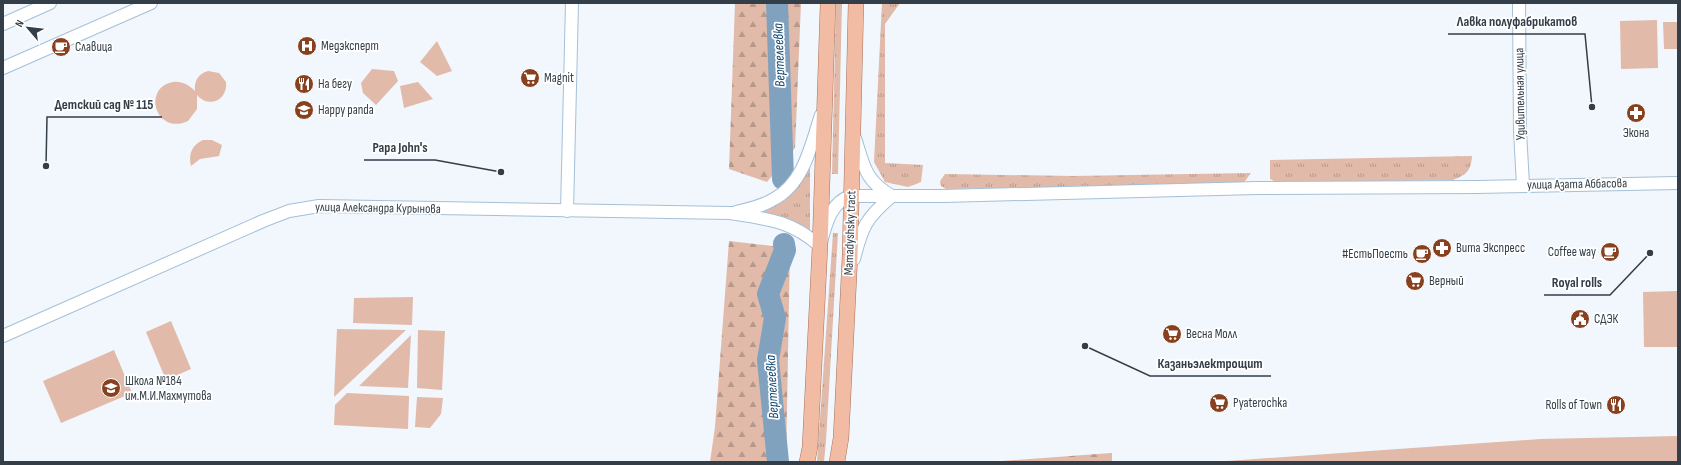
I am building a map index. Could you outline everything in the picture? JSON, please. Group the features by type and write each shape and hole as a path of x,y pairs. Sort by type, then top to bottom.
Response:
{"main road":[{"path":"807,462 810,447 820,246 828,3"},
{"name":"Mamadyshsky tract","path":"837,462 841,438 849,284 856,3"}],"street":[{"path":"3,24 50,3"},
{"path":"3,68 151,3"},
{"path":"567,211 572,3"},
{"name":"Удивительная улица","path":"1519,3 1520,131 1523,185"},
{"name":"улица Александра Курынова","path":"730,213 774,200 791,186 801,172 826,100"},
{"path":"849,284 859,236 873,212 892,196 878,188 867,174 853,129"},
{"name":"улица Азата Аббасова","path":"852,196 943,196 1257,188 1476,187 1678,183"},
{"path":"820,246 824,229 834,208 840,202 852,196"},
{"name":"улица Александра Курынова","path":"3,336 263,221 304,208 319,206 730,213 779,221 796,228 820,246"}],"green space":[{"path":"735,3 801,3 795,148 767,182 729,169"},
{"path":"836,3 842,3 838,174 832,174"},
{"path":"882,3 900,3 885,24 885,163 923,165 921,182 908,187 885,182 874,162"},
{"path":"1657,20 1658,68 1621,69 1620,21"},
{"path":"1663,22 1678,22 1678,49 1664,49"},
{"path":"437,41 452,71 437,76 420,62"},
{"path":"372,69 394,71 398,81 376,105 363,93 361,83"},
{"path":"208,71 219,73 226,82 226,88 221,98 212,102 202,99 197,95 197,109 188,121 177,124 167,122 161,117 156,109 155,100 158,92 163,86 173,82 179,82 188,85 195,91 197,78"},
{"path":"418,82 433,99 404,108 400,86"},
{"path":"203,140 212,140 222,145 219,156 200,159 191,166 190,158 192,150 196,144"},
{"path":"1472,156 1467,172 1453,180 1278,183 1270,179 1270,160"},
{"path":"810,160 810,232 760,214 791,193 801,179"},
{"path":"1251,173 1245,181 1238,184 946,189 941,186 940,181 945,174 1073,176"},
{"path":"833,233 838,233 826,441 824,462 817,462"},
{"path":"729,241 790,248 786,462 710,462 715,427"},
{"path":"1678,291 1678,347 1644,347 1643,292"},
{"path":"413,297 412,325 353,323 354,298"},
{"path":"171,321 191,369 166,380 146,332"},
{"path":"337,329 406,330 334,397"},
{"path":"418,330 445,331 442,390 417,388"},
{"path":"411,335 408,388 359,386"},
{"path":"114,350 132,393 61,423 43,381"},
{"path":"347,393 409,396 408,429 334,425 335,405"},
{"path":"417,397 443,398 441,414 430,428 415,427"},
{"path":"1678,436 1678,462 1213,462 1540,439"},
{"path":"1111,453 1112,462 988,462"}],"waterway":[{"name":"Вертелеевка","path":"777,3 783,179"},
{"name":"Вертелеевка","path":"778,462 768,360 775,318 768,294 785,250 784,244"}],"place":[{"name":"Медэксперт","path":"307,46"},
{"name":"Славица","path":"61,47"},
{"name":"Magnit","path":"530,78"},
{"name":"На бегу","path":"304,84"},
{"name":"Лавка полуфабрикатов","path":"1592,107"},
{"name":"Happy panda","path":"304,110"},
{"name":"Экона","path":"1636,113"},
{"name":"Детский сад № 115","path":"46,166"},
{"name":"Papa John's","path":"501,172"},
{"name":"Вита Экспресс","path":"1442,248"},
{"name":"Coffee way","path":"1610,252"},
{"name":"Royal rolls","path":"1650,253"},
{"name":"#ЕстьПоесть","path":"1422,254"},
{"name":"Верный","path":"1415,281"},
{"name":"СДЭК","path":"1580,319"},
{"name":"Весна Молл","path":"1172,334"},
{"name":"Казаньэлектрощит","path":"1085,346"},
{"name":"Школа №184 им.М.И.Махмутова","path":"111,388"},
{"name":"Pyaterochka","path":"1219,403"},
{"name":"Rolls of Town","path":"1616,405"}]}
